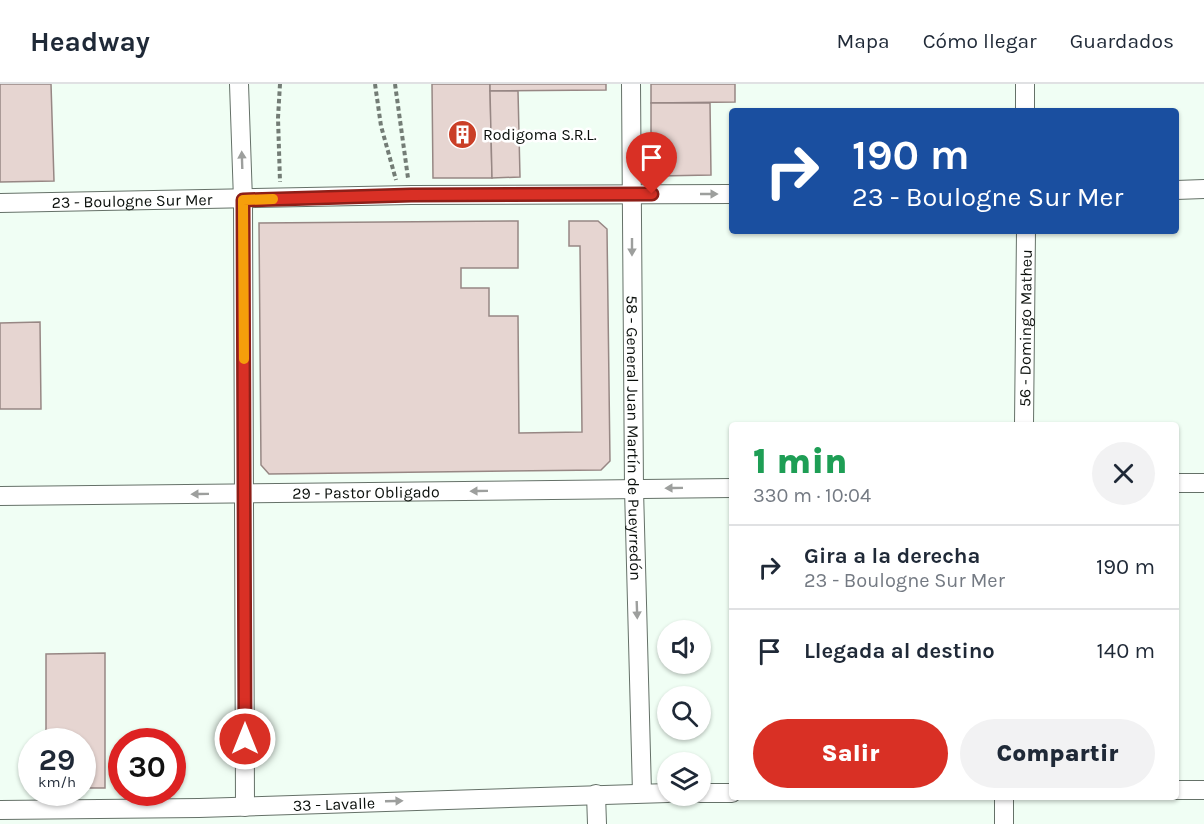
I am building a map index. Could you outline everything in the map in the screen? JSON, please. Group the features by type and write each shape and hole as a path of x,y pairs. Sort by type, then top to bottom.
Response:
{"street":[{"path":"239,84 243,200 245,807"},
{"name":"58 - General Juan Martín de Pueyrredón","path":"631,84 634,489 642,793"},
{"path":"1025,84 1025,108"},
{"path":"1179,190 1204,189"},
{"name":"23 - Boulogne Sur Mer","path":"0,203 406,196 729,194"},
{"name":"56 - Domingo Matheu","path":"1024,422 1026,234"},
{"path":"1179,483 1204,483"},
{"name":"29 - Pastor Obligado","path":"0,496 729,488"},
{"path":"1179,790 1204,790"},
{"name":"33 - Lavalle","path":"0,810 200,816 245,807 657,793"},
{"path":"711,793 729,793"},
{"path":"596,794 597,824"},
{"path":"1004,800 1004,824"}],"path":[{"path":"280,84 278,118 281,198"},
{"path":"375,84 381,126 406,196"},
{"path":"395,84 406,196"}],"building":[{"path":"0,84 51,84 54,181 0,182"},
{"name":"Rodigoma S.R.L.","path":"432,84 490,84 492,178 433,178"},
{"path":"490,84 606,84 606,90 490,91"},
{"path":"651,84 735,84 735,102 651,103"},
{"path":"490,91 518,91 520,177 492,178"},
{"path":"651,103 710,103 711,175 658,176 651,169"},
{"path":"518,221 518,268 461,268 461,288 489,288 489,316 518,316 519,433 582,432 580,246 569,246 569,221 598,221 607,229 610,461 601,470 269,474 261,465 259,223"},
{"path":"40,322 41,409 0,409 0,323"},
{"path":"105,653 105,788 96,788 96,728 46,728 46,654"}],"slow traffic":[{"path":"244,359 243,200 273,199"}],"place":[{"name":"Rodigoma S.R.L.","path":"462,134"}],"route":[{"path":"245,739 243,200 411,195 652,194"}]}
